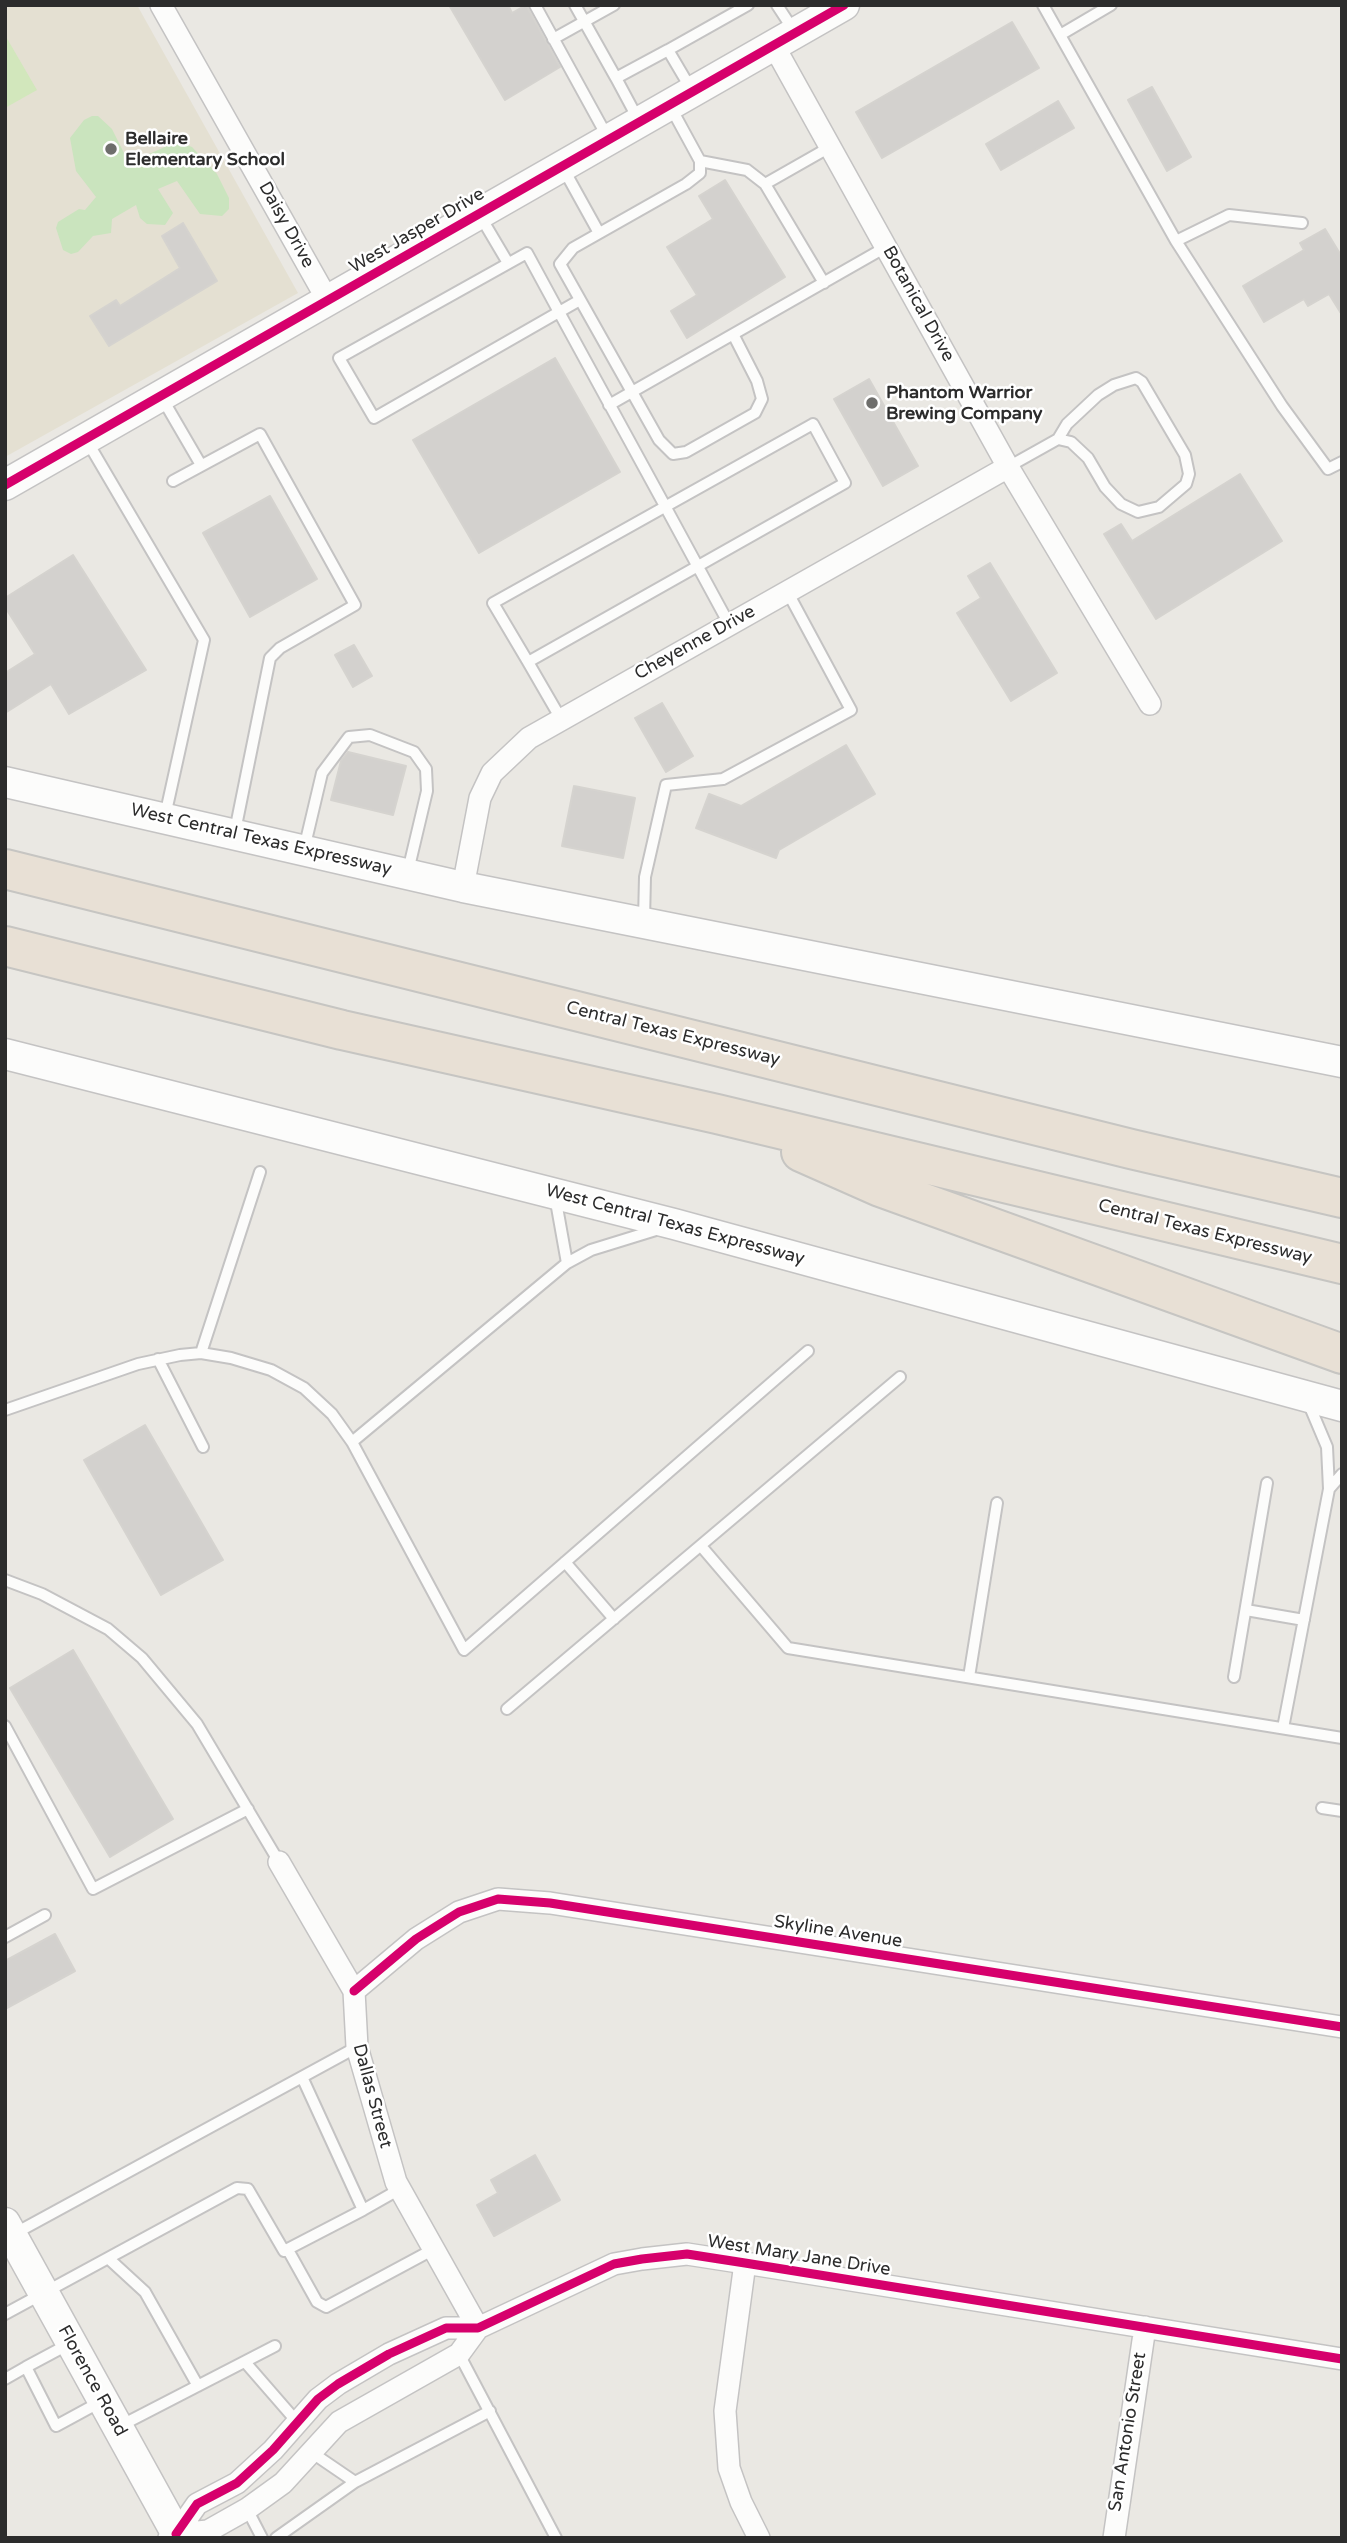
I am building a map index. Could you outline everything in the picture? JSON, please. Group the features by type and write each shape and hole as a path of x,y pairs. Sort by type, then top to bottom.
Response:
{"highway":[{"name":"Central Texas Expressway","path":"5,869 1131,1149 1342,1198"},
{"name":"Central Texas Expressway","path":"5,946 342,1031 717,1114 1342,1264"},
{"path":"717,1114 880,1187 1342,1354"}],"main road":[{"name":"West Jasper Drive","path":"5,485 844,5"},
{"name":"West Central Texas Expressway","path":"5,782 463,887 1342,1062"},
{"name":"West Central Texas Expressway","path":"5,1054 674,1224 1342,1406"},
{"name":"Florence Road","path":"8,2229 175,2536"}],"street":[{"name":"Daisy Drive","path":"161,5 327,299"},
{"name":"Botanical Drive","path":"785,40 830,148 1008,467 1150,704"},
{"name":"Cheyenne Drive","path":"463,887 480,798 492,773 529,737 1008,467"},
{"name":"Dallas Street","path":"279,1862 354,1991 357,2047 376,2119 400,2189 478,2328"},
{"name":"Skyline Avenue","path":"354,1991 387,1961 459,1912 498,1899 550,1903 1342,2027"},
{"name":"West Mary Jane Drive","path":"175,2536 197,2504 237,2483 298,2423 318,2399 389,2354 446,2328 478,2328 614,2264 687,2254 1342,2359"},
{"path":"745,2263 725,2411 729,2468 741,2502 759,2538"},
{"name":"San Antonio Street","path":"1114,2538 1145,2327"},
{"name":"West Mary Jane Drive","path":"175,2536 208,2530 247,2509 284,2483 339,2422 459,2354 478,2328"},
{"path":"318,2399 339,2422"}],"lane":[{"path":"535,5 609,140"},
{"path":"575,5 640,123"},
{"path":"554,39 614,5"},
{"path":"616,78 748,5"},
{"path":"777,5 785,40"},
{"path":"1043,5 1176,241 1282,406 1328,469 1342,462"},
{"path":"1060,35 1111,5"},
{"path":"668,50 700,161 700,173 686,184 573,248 559,264 659,440 673,454 686,452 755,413 762,399 757,381 734,336"},
{"path":"765,184 830,148"},
{"path":"700,161 747,170 765,184 824,283"},
{"path":"562,167 599,233"},
{"path":"478,214 508,263"},
{"path":"1176,241 1230,215 1302,223"},
{"path":"610,405 886,247"},
{"path":"580,300 559,312 374,418 339,358 527,253 559,312 665,506 729,624"},
{"path":"1008,467 1058,439 1067,424 1098,395 1114,385 1136,378 1142,382 1185,454 1189,474 1186,484 1159,507 1138,512 1121,504 1105,487 1088,458 1071,442 1058,439"},
{"path":"160,396 201,465"},
{"path":"528,662 845,483 813,424 493,603 561,719"},
{"path":"173,481 260,434 355,605 280,648 270,658 235,834"},
{"path":"85,439 204,640 165,818"},
{"path":"643,923 645,877 666,785 723,779 851,710 788,591"},
{"path":"303,850 323,773 349,737 370,735 414,752 426,769 427,791 408,874"},
{"path":"201,1353 260,1172"},
{"path":"555,1193 567,1263"},
{"path":"352,1443 567,1263 591,1250 674,1224"},
{"path":"5,1410 158,1359 201,1353 231,1358 271,1370 304,1388 332,1414 352,1443 464,1650 808,1351"},
{"path":"158,1359 203,1447"},
{"path":"507,1709 900,1377"},
{"path":"1283,1728 1329,1489 1327,1447 1305,1396"},
{"path":"1329,1489 1342,1474"},
{"path":"1234,1677 1267,1483"},
{"path":"969,1677 997,1503"},
{"path":"701,1546 788,1648 1342,1738"},
{"path":"565,1562 614,1619"},
{"path":"5,1580 42,1594 108,1629 142,1658 197,1724 279,1862"},
{"path":"1245,1610 1304,1620"},
{"path":"5,1726 93,1889 247,1809"},
{"path":"1322,1808 1342,1811"},
{"path":"5,1937 46,1915"},
{"path":"8,2229 357,2047"},
{"path":"302,2077 363,2210"},
{"path":"5,2314 237,2189 248,2189 284,2251 400,2189"},
{"path":"288,2250 317,2302 327,2307 434,2249"},
{"path":"108,2258 145,2292 198,2386"},
{"path":"5,2379 71,2343"},
{"path":"118,2428 275,2346"},
{"path":"459,2354 556,2538"},
{"path":"245,2361 298,2423"},
{"path":"26,2367 56,2426 103,2400"},
{"path":"276,2538 355,2482 490,2411"},
{"path":"311,2452 355,2482"},
{"path":"247,2509 262,2538"}],"shaded area":[{"name":"Bellaire Elementary School","path":"5,5 137,5 298,293 5,457"}],"green space":[{"path":"5,35 37,90 5,108"},
{"path":"98,116 112,129 129,163 167,146 181,143 192,147 217,174 229,198 229,209 222,216 200,214 177,181 158,189 173,213 165,225 147,224 140,218 136,205 112,219 111,233 93,236 78,252 71,254 63,250 56,228 58,222 79,209 85,210 96,197 76,171 70,138 84,120"}],"building":[{"path":"449,5 508,5 512,13 526,5 560,67 505,100"},
{"path":"1012,22 1039,68 882,158 856,112"},
{"path":"1152,87 1191,157 1167,171 1128,100"},
{"path":"1058,101 1074,128 1001,170 986,144"},
{"path":"725,180 785,277 687,338 671,311 697,295 667,247 713,219 699,196"},
{"path":"183,223 217,281 109,346 90,316 116,300 120,306 180,268 162,236"},
{"path":"1325,229 1342,257 1342,315 1329,294 1308,306 1304,299 1264,322 1243,286 1304,250 1300,243"},
{"path":"555,358 620,472 479,553 413,440"},
{"path":"869,379 918,466 883,486 834,399"},
{"path":"1240,474 1282,541 1156,619 1104,534 1121,524 1132,541"},
{"path":"270,496 317,579 250,617 203,533"},
{"path":"73,555 146,670 69,714 51,684 5,713 5,673 35,654 5,607 5,598"},
{"path":"990,563 1057,673 1011,701 957,613 981,598 968,576"},
{"path":"354,645 372,676 353,687 335,655"},
{"path":"662,703 693,756 666,772 635,718"},
{"path":"846,745 875,794 779,850 776,858 696,828 709,794 741,806"},
{"path":"348,752 406,766 393,815 331,800 341,761"},
{"path":"574,786 635,798 623,858 562,846"},
{"path":"145,1425 223,1560 161,1595 84,1460"},
{"path":"73,1650 173,1819 110,1857 10,1688"},
{"path":"55,1934 75,1971 5,2009 5,1961"},
{"path":"535,2155 560,2200 494,2236 477,2205 498,2193 491,2180"}],"cycle path":[{"path":"5,485 844,5"},
{"path":"354,1991 416,1939 459,1912 498,1899 550,1903 1342,2027"},
{"path":"176,2534 197,2504 237,2483 273,2450 318,2399 338,2384 389,2354 446,2328 478,2328 614,2264 642,2259 687,2254 1342,2359"}],"place":[{"name":"Bellaire Elementary School","path":"111,149"},
{"name":"Phantom Warrior Brewing Company","path":"872,403"}]}
